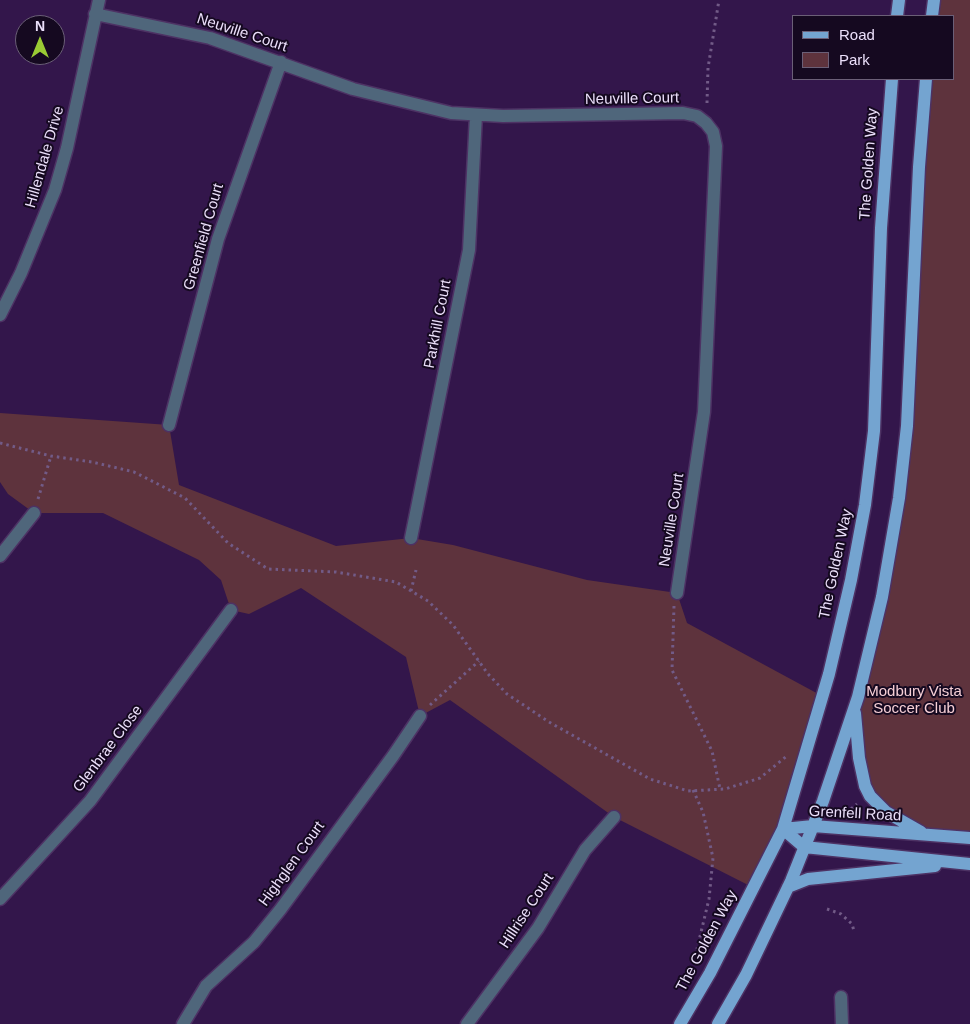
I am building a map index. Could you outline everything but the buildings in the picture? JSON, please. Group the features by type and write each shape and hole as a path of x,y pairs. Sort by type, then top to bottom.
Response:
{"main road":[{"path":"897,15 899,0"},
{"path":"932,15 934,0"},
{"name":"The Golden Way","path":"680,1024 710,973 783,829 807,742 833,659 856,553 870,469 876,385 881,228 892,80"},
{"path":"718,1024 746,975 788,887 813,826 855,706 882,597 904,461 912,356 919,167 926,80"},
{"path":"855,706 860,758 865,786 870,796 886,812 926,834"},
{"name":"Grenfell Road","path":"783,829 813,826 970,838"},
{"path":"783,829 804,847 966,863"},
{"path":"788,887 808,879 966,863"}],"street":[{"name":"Hillendale Drive","path":"0,315 25,264 55,190 67,148 99,0"},
{"name":"Neuville Court","path":"95,14 210,38 354,89 451,113 512,116 683,113 698,116 706,123 713,132 716,146 704,412 677,593"},
{"name":"Greenfield Court","path":"169,425 218,239 281,62"},
{"name":"Parkhill Court","path":"411,538 469,250 476,114"},
{"path":"0,556 34,513"},
{"name":"Glenbrae Close","path":"0,899 90,801 231,610"},
{"name":"Highglen Court","path":"183,1024 206,986 254,942 280,910 393,756 420,716"},
{"name":"Hillrise Court","path":"467,1024 538,928 585,850 614,817"},
{"path":"841,997 842,1024"}],"path":[{"path":"706,123 708,68 719,0"},
{"path":"0,443 51,456 92,462 134,472 160,484 185,498 228,543 268,569 336,572 396,582 428,601 452,625 488,674 507,694 549,722 650,779 693,790 720,790 760,778 807,742"},
{"path":"34,513 51,456"},
{"path":"411,591 416,570"},
{"path":"677,593 672,616 672,670 712,751 720,790"},
{"path":"420,716 479,661"},
{"path":"693,790 703,812 713,858 709,900 697,949"},
{"path":"845,814 859,802"},
{"path":"827,909 841,914 852,924 854,931"}],"green space":[{"name":"Modbury Vista Soccer Club","path":"935,0 970,0 970,838 926,834 878,806 863,775 858,697 902,469 926,80 955,80 955,15 933,15"},
{"path":"0,413 169,425 179,485 336,546 411,538 453,545 587,580 677,593 687,623 822,696 783,829 754,888 614,817 450,700 420,716 406,657 301,588 249,614 231,610 221,580 199,560 103,513 34,513 8,494 0,482"}]}
